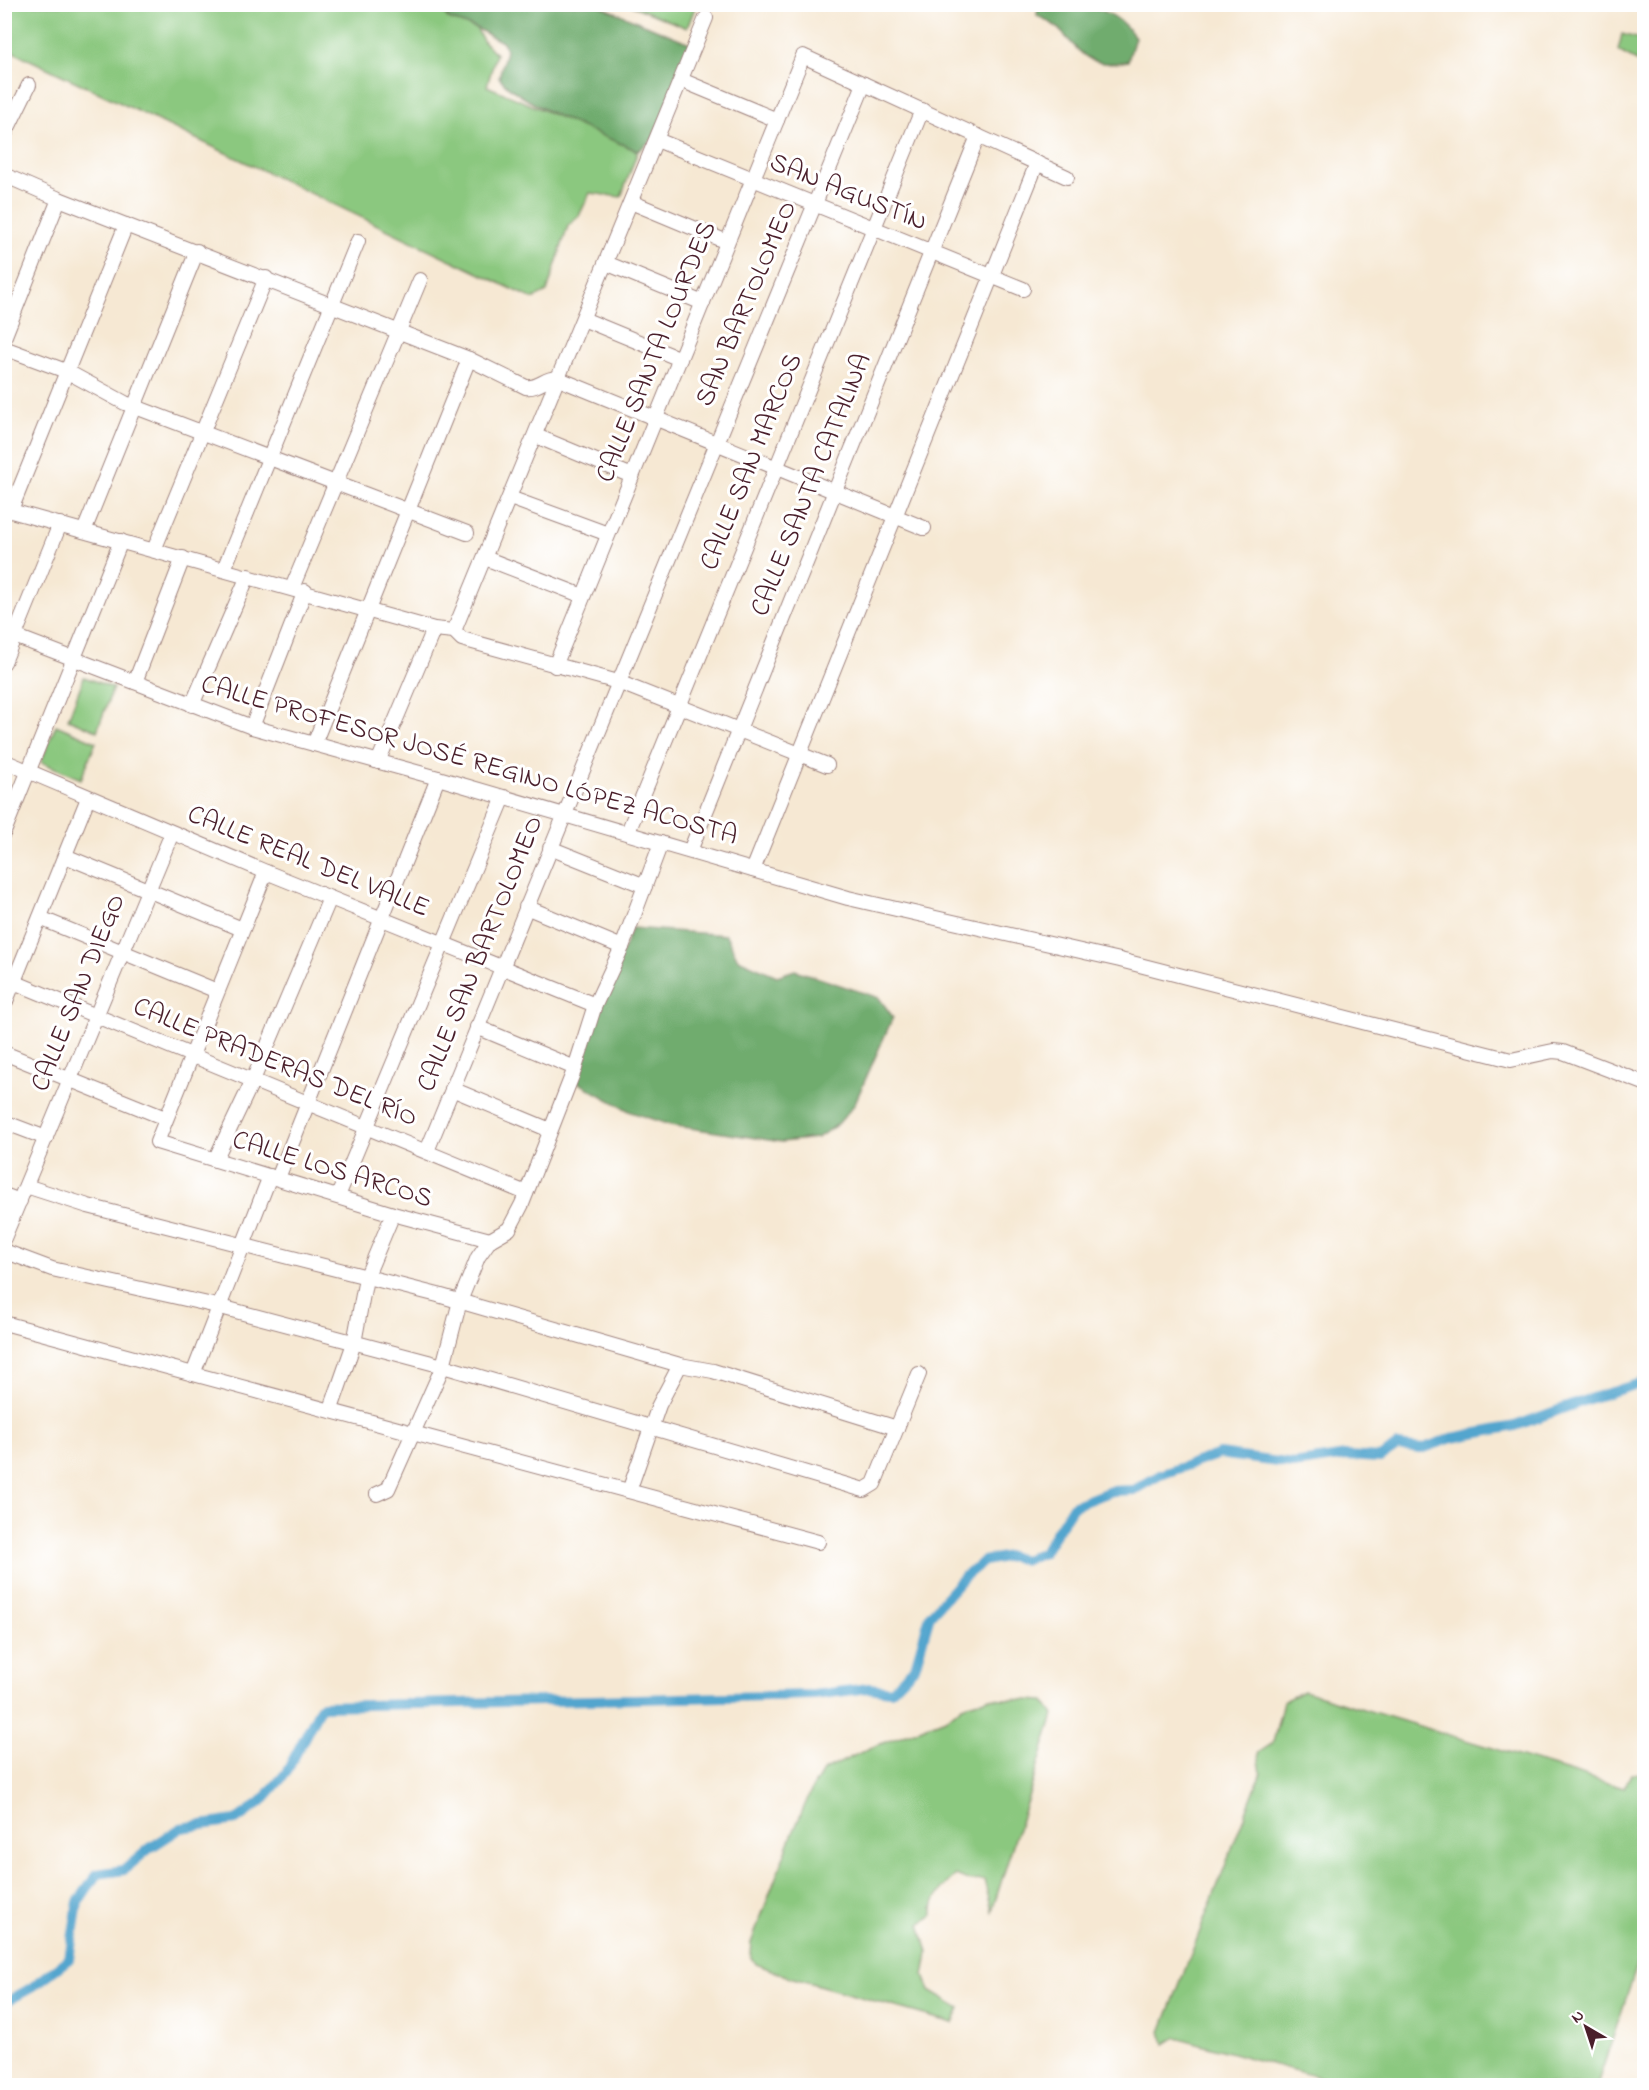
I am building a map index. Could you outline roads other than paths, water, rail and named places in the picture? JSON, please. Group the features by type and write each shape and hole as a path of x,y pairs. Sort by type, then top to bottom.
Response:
{"street":[{"path":"454,631 706,18"},
{"name":"CALLE SANTA LOURDES","path":"555,666 803,56 864,84"},
{"path":"681,80 777,120"},
{"path":"864,84 1067,177"},
{"name":"SAN BARTOLOMEO","path":"715,443 864,84"},
{"path":"4,136 29,85"},
{"name":"CALLE SAN MARCOS","path":"628,832 921,110"},
{"name":"CALLE SANTA CATALINA","path":"690,851 978,136"},
{"name":"SAN AGUSTÍN","path":"657,140 814,206 1023,289"},
{"path":"753,870 1037,163"},
{"path":"4,174 59,199 469,359 529,387 551,378 559,379 924,528"},
{"path":"4,338 59,199"},
{"path":"631,202 727,242"},
{"path":"126,225 8,509 434,629 454,631 462,639 618,682 828,765"},
{"path":"224,569 357,241"},
{"path":"84,531 197,251"},
{"path":"606,263 703,303"},
{"path":"153,550 266,278"},
{"path":"252,727 335,484 420,280"},
{"path":"583,319 680,359"},
{"path":"4,348 66,371 88,385 201,433 467,534"},
{"path":"314,744 469,359"},
{"path":"536,436 632,476"},
{"name":"CALLE SAN BARTOLOMEO","path":"427,1150 715,443"},
{"path":"510,498 608,534"},
{"path":"4,662 10,634 60,524"},
{"path":"4,832 121,541"},
{"path":"135,682 183,558"},
{"path":"485,558 583,596"},
{"path":"192,705 248,576"},
{"path":"378,762 434,629"},
{"name":"CALLE PROFESOR JOSÉ REGINO LÓPEZ ACOSTA","path":"10,634 252,727 628,832 848,898 1120,960 1511,1060 1553,1051 1563,1052 1644,1083"},
{"name":"CALLE REAL DEL VALLE","path":"4,761 266,872 595,1005"},
{"path":"193,1374 241,1245 309,1102 438,778"},
{"path":"338,1196 365,1125 504,797"},
{"path":"4,1006 9,980 40,918 88,798"},
{"name":"CALLE SAN DIEGO","path":"4,1238 172,833"},
{"path":"377,1494 388,1489 443,1366 460,1301 478,1257 490,1239 508,1229 526,1193 574,1068 595,1005 622,947 661,843"},
{"path":"550,848 645,886"},
{"path":"64,856 242,929"},
{"path":"4,1053 165,1118 266,872"},
{"path":"215,1160 253,1080 330,898"},
{"path":"526,908 622,947"},
{"path":"40,918 217,991"},
{"name":"CALLE PRADERAS DEL RÍO","path":"9,980 95,1017 427,1150 526,1193"},
{"path":"477,1028 574,1068"},
{"path":"452,1089 550,1130"},
{"name":"CALLE LOS ARCOS","path":"165,1118 158,1143 393,1214 490,1239"},
{"path":"4,1122 46,1138"},
{"path":"26,1186 88,1206 273,1251 366,1278 460,1301 680,1365 713,1371 897,1428"},
{"path":"4,1195 20,1201"},
{"path":"331,1409 354,1343 366,1278 393,1214"},
{"path":"4,1251 52,1269 217,1306 443,1366 864,1490 874,1484 919,1374"},
{"path":"4,1323 331,1409 412,1434 818,1542"},
{"path":"629,1491 641,1450 660,1402 680,1365"}],"waterway":[{"path":"4,2003 31,1988 69,1959 78,1902 97,1874 124,1870 150,1848 181,1828 236,1820 261,1802 286,1773 321,1706 814,1695 869,1688 891,1691 915,1667 930,1615 965,1576 984,1561 1009,1556 1024,1560 1043,1553 1073,1506 1111,1491 1134,1490 1160,1475 1219,1454 1293,1464 1346,1456 1380,1458 1397,1446 1421,1449 1452,1438 1515,1426 1644,1382"}]}
